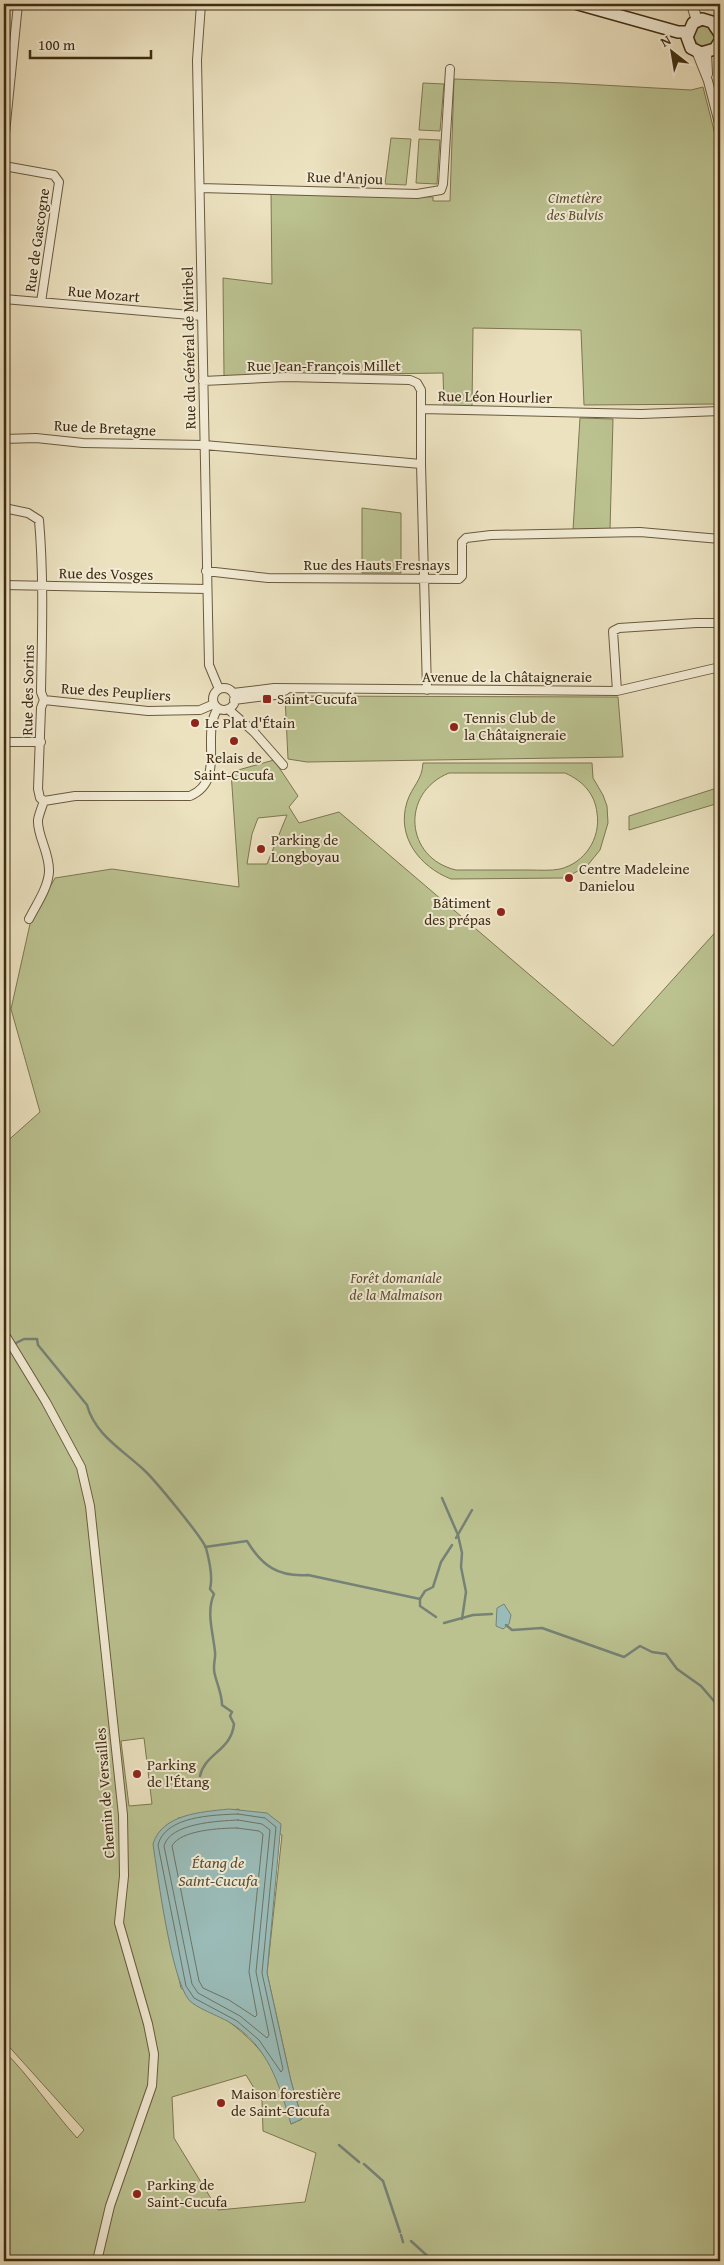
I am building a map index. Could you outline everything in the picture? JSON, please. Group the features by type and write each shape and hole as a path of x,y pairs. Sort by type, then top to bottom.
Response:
{"main road":[{"path":"578,4 678,32 705,45"},
{"path":"705,45 697,20 708,20 719,26"}],"street":[{"path":"4,143 18,4"},
{"name":"Rue du Général de Miribel","path":"201,4 197,60 206,571 209,665 219,689"},
{"path":"692,4 697,20"},
{"path":"705,45 708,81"},
{"path":"705,45 708,81 720,127"},
{"name":"Rue d'Anjou","path":"200,188 399,193 441,190 444,184 444,142 450,68"},
{"name":"Rue de Gascogne","path":"4,166 54,175 59,182 41,302"},
{"name":"Rue Mozart","path":"4,299 202,316"},
{"name":"Rue Jean-François Millet","path":"204,381 286,377 410,380 417,383 421,390 420,409"},
{"name":"Rue Léon Hourlier","path":"428,690 423,578 420,409 641,414 720,411"},
{"name":"Rue de Bretagne","path":"4,439 36,438 83,443 204,445"},
{"path":"204,445 421,464"},
{"name":"Rue des Sorins","path":"4,508 28,513 39,520 43,586 41,692 44,700 41,708 38,789 40,798 44,801 38,818 40,833 46,846 49,872 46,884 29,918"},
{"name":"Rue des Hauts Fresnays","path":"206,571 268,578 459,579 462,576 462,542 466,538 491,535 640,532 720,539"},
{"name":"Rue des Vosges","path":"4,585 207,589"},
{"path":"617,691 614,631 619,628 686,623 720,624"},
{"name":"Avenue de la Châtaigneraie","path":"234,697 274,688 617,691 720,667"},
{"path":"44,801 75,796 190,796 197,793 206,783 210,769 212,716 216,706 213,699 219,689 224,688 234,697 228,709"},
{"name":"Rue des Peupliers","path":"44,700 148,711 200,710 216,706"},
{"path":"216,706 228,709 254,732 283,765"},
{"path":"4,742 41,742"},
{"name":"Chemin de Versailles","path":"4,1333 46,1402 81,1467 90,1506 123,1815 124,1876 119,1922 148,2024 154,2054 152,2086 110,2206 97,2261"}],"green space":[{"path":"700,26 708,26 714,32 714,40 708,46 700,46 694,40 694,32"},
{"name":"Cimetière des Bulvis","path":"454,79 691,90 703,87 720,154 720,404 584,405 581,330 473,328 472,406 444,406 443,373 224,376 223,278 272,284 271,193 433,197 433,201 450,201"},
{"path":"423,83 444,84 440,131 419,130"},
{"path":"391,138 411,139 406,185 385,184"},
{"path":"419,139 440,140 437,184 416,183"},
{"path":"580,418 613,419 610,530 573,530"},
{"path":"362,508 401,513 401,573 362,573"},
{"name":"Tennis Club de la Châtaigneraie","path":"285,696 618,697 623,757 307,762 288,759"},
{"name":"Forêt domaniale de la Malmaison","path":"274,760 298,796 289,807 299,823 339,812 613,1046 720,927 720,2261 4,2261 4,2051 77,2138 84,2130 4,2041 4,1144 40,1112 11,1009 30,924 55,878 112,869 239,887 231,772","holes":["287,815 267,864 247,864 252,834 258,818","144,1738 152,1804 129,1806 121,1741","238,1809 282,1835 267,1973 291,2081 302,2119 291,2124 278,2079 260,2050 236,2027 181,1988 162,1900 178,1818","246,2075 262,2101 263,2131 316,2153 305,2202 218,2210 174,2138 172,2097"]},
{"path":"423,763 592,763 593,778 607,806 608,823 600,850 587,866 565,878 451,879 440,874 429,867 413,849 405,827 404,815 407,802","holes":["449,773 565,773 583,784 591,794 596,806 598,822 594,840 589,848 584,855 569,866 549,870 456,870 439,863 426,853 418,839 415,824 416,809 422,795 433,782"]},
{"path":"720,787 720,806 719,803 629,830 629,816"}],"water":[{"path":"504,1604 511,1615 509,1624 503,1629 496,1626 497,1608"},
{"name":"Étang de Saint-Cucufa","path":"229,1809 267,1813 281,1824 267,1973 291,2081 302,2119 291,2124 282,2094 263,2054 242,2031 189,2000 176,1971 166,1926 153,1844 158,1834 165,1826 184,1816"}],"waterway":[{"path":"16,1343 24,1339 37,1339 38,1345 87,1405 96,1425 149,1475 187,1521 206,1548 211,1574 210,1589 214,1594 210,1608 215,1652 214,1672 222,1705 232,1712 230,1716 234,1724 228,1740 207,1762 200,1776"},
{"path":"442,1498 458,1535 462,1553 461,1567 466,1592 462,1619"},
{"path":"456,1538 472,1510"},
{"path":"205,1547 247,1541 265,1563 279,1572 308,1575 420,1599 420,1606 436,1617"},
{"path":"420,1599 425,1591 433,1587 441,1562 452,1545"},
{"path":"444,1623 473,1615 492,1614"},
{"path":"506,1625 512,1630 542,1628 624,1657 640,1646 652,1652 666,1654 677,1669 701,1686 720,1708"},
{"path":"339,2145 359,2162"},
{"path":"364,2164 383,2181 400,2232"},
{"path":"401,2235 403,2242"},
{"path":"411,2241 433,2261"}],"place":[{"name":"Saint-Cucufa","path":"267,699"},
{"name":"Le Plat d'Étain","path":"195,723"},
{"name":"Tennis Club de la Châtaigneraie","path":"454,727"},
{"name":"Relais de Saint-Cucufa","path":"234,741"},
{"name":"Parking de Longboyau","path":"261,849"},
{"name":"Centre Madeleine Danielou","path":"569,878"},
{"name":"Bâtiment des prépas","path":"501,912"},
{"name":"Parking de l'Étang","path":"137,1774"},
{"name":"Maison forestière de Saint-Cucufa","path":"221,2103"},
{"name":"Parking de Saint-Cucufa","path":"137,2194"}]}
